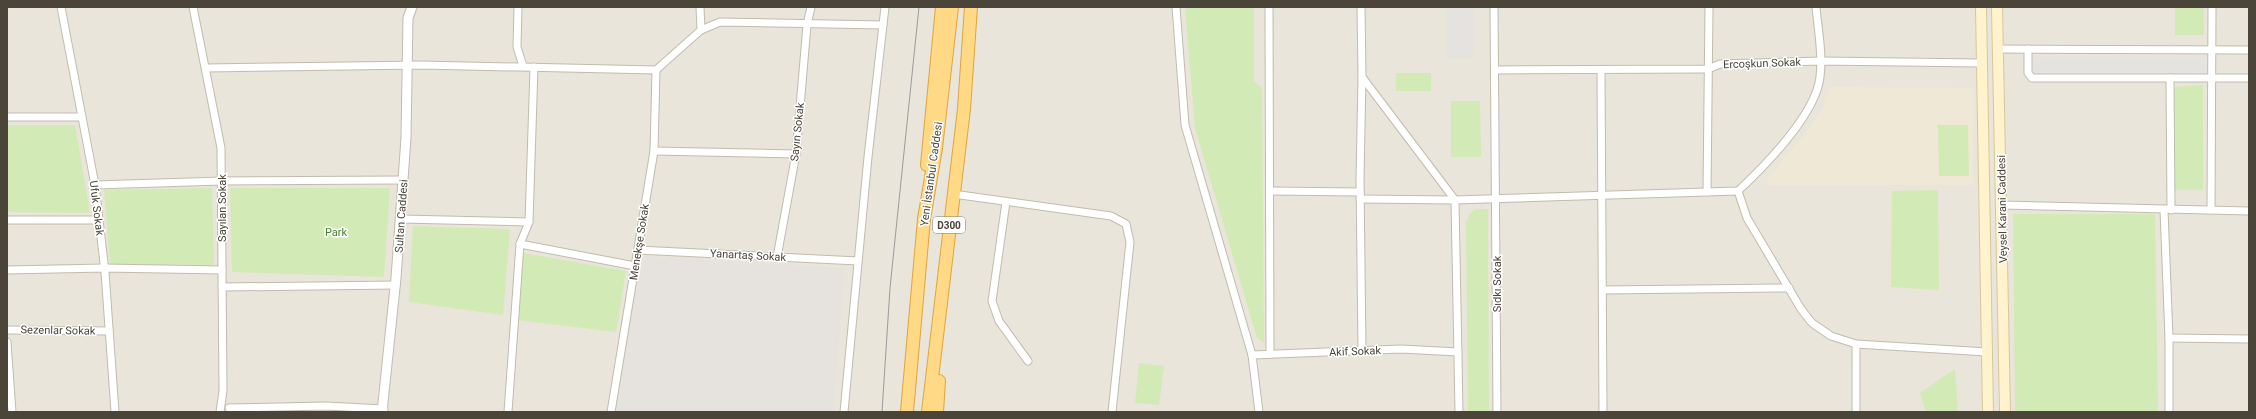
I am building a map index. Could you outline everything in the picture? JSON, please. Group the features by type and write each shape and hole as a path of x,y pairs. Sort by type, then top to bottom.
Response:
{"highway":[{"path":"924,219 927,145 942,7"},
{"name":"Yeni İstanbul Caddesi","path":"907,412 924,219 936,148 952,7"},
{"name":"D300","path":"936,342 964,109 971,7"},
{"path":"964,109 980,7"},
{"path":"899,412 905,368 913,338"},
{"path":"928,412 936,342"},
{"path":"936,342 939,364 937,412"}],"main road":[{"name":"Veysel Karani Caddesi","path":"1981,7 1988,412"},
{"name":"Veysel Karani Caddesi","path":"1997,7 2005,412"}],"street":[{"name":"Ufuk Sokak","path":"61,7 95,185 104,268 115,412"},
{"name":"Sayılan Sokak","path":"193,7 222,148 223,391 220,412"},
{"name":"Sultan Caddesi","path":"404,7 408,18"},
{"name":"Sultan Caddesi","path":"384,411 396,285 406,138 408,18 412,7"},
{"path":"518,7 517,47 523,66"},
{"path":"700,7 700,30"},
{"name":"Sayın Sokak","path":"777,256 796,154 807,25 811,7"},
{"path":"844,412 858,260 885,7"},
{"path":"1176,7 1185,125 1252,355 1259,412"},
{"path":"1269,7 1270,354"},
{"path":"1361,7 1362,77 1360,195 1362,351"},
{"name":"Sıdkı Sokak","path":"1494,7 1498,412"},
{"path":"1707,192 1709,7"},
{"path":"1270,191 1455,200 1738,191 1754,176 1806,114 1816,96 1820,77 1821,61 1816,7"},
{"path":"2211,210 2210,78 2212,7"},
{"path":"206,68 523,66 656,70 700,30 720,22 807,25 883,25"},
{"path":"1999,49 2249,50"},
{"path":"2028,49 2028,73 2032,78 2249,78"},
{"name":"Ercoşkun Sokak","path":"1495,70 1708,70 1720,64 1821,61 1982,63"},
{"path":"508,412 520,244 529,222 534,67"},
{"name":"Menekşe Sokak","path":"611,412 654,151 656,70"},
{"path":"1601,70 1604,412"},
{"path":"1362,77 1455,200 1460,412"},
{"path":"2169,412 2167,210 2170,78"},
{"path":"7,116 81,117"},
{"path":"654,151 796,154"},
{"path":"95,185 222,181 403,180"},
{"path":"1738,191 1747,218 1789,288 1812,323 1831,336 1856,344 1987,352"},
{"path":"953,194 1111,216 1126,224 1130,242 1112,412"},
{"path":"1006,202 992,301 999,321 1028,361"},
{"path":"2002,205 2249,211"},
{"path":"400,219 529,222"},
{"path":"7,220 99,220"},
{"path":"520,244 635,266"},
{"name":"Yanartaş Sokak","path":"638,250 858,260"},
{"path":"7,270 104,268 222,270"},
{"path":"222,287 396,285"},
{"path":"1604,290 1789,288"},
{"name":"Sezenlar Sokak","path":"7,330 109,331"},
{"path":"2169,338 2249,339"},
{"path":"7,342 12,412"},
{"path":"1856,344 1856,412"},
{"name":"Akif Sokak","path":"1252,355 1401,350 1458,352"},
{"path":"223,391 229,410 326,406 384,411"}],"shaded area":[{"path":"7,7 2249,7 2249,412 7,412"},
{"path":"1447,7 1474,7 1474,58 1447,58"},
{"path":"2033,57 2205,57 2205,75 2033,73"},
{"path":"1829,87 1973,88 1973,185 1767,185 1768,178 1813,124 1824,107"},
{"path":"640,256 845,268 833,412 615,412"}],"green space":[{"path":"1185,7 1254,7 1254,81 1262,88 1264,343 1257,338 1195,128"},
{"path":"2175,7 2204,7 2204,35 2175,35"},
{"path":"1396,73 1431,73 1431,91 1396,91"},
{"path":"2203,85 2203,190 2175,190 2175,87"},
{"path":"1451,101 1480,101 1481,157 1451,157"},
{"path":"7,125 75,125 90,213 7,212"},
{"path":"1938,125 1968,125 1969,176 1939,176"},
{"path":"212,188 214,265 110,264 104,190"},
{"name":"Park","path":"230,188 390,188 384,277 232,272"},
{"path":"1938,190 1939,290 1891,287 1892,191"},
{"path":"1476,209 1488,209 1489,412 1468,412 1466,223 1470,214"},
{"path":"2013,214 2155,214 2158,412 2015,412"},
{"path":"413,226 510,229 503,315 409,302"},
{"path":"523,253 626,271 616,332 517,320"},
{"path":"1139,363 1164,366 1159,405 1135,403"},
{"path":"1955,369 1958,412 1926,412 1920,393"}],"tram line":[{"path":"882,412 890,288 919,7"}]}
